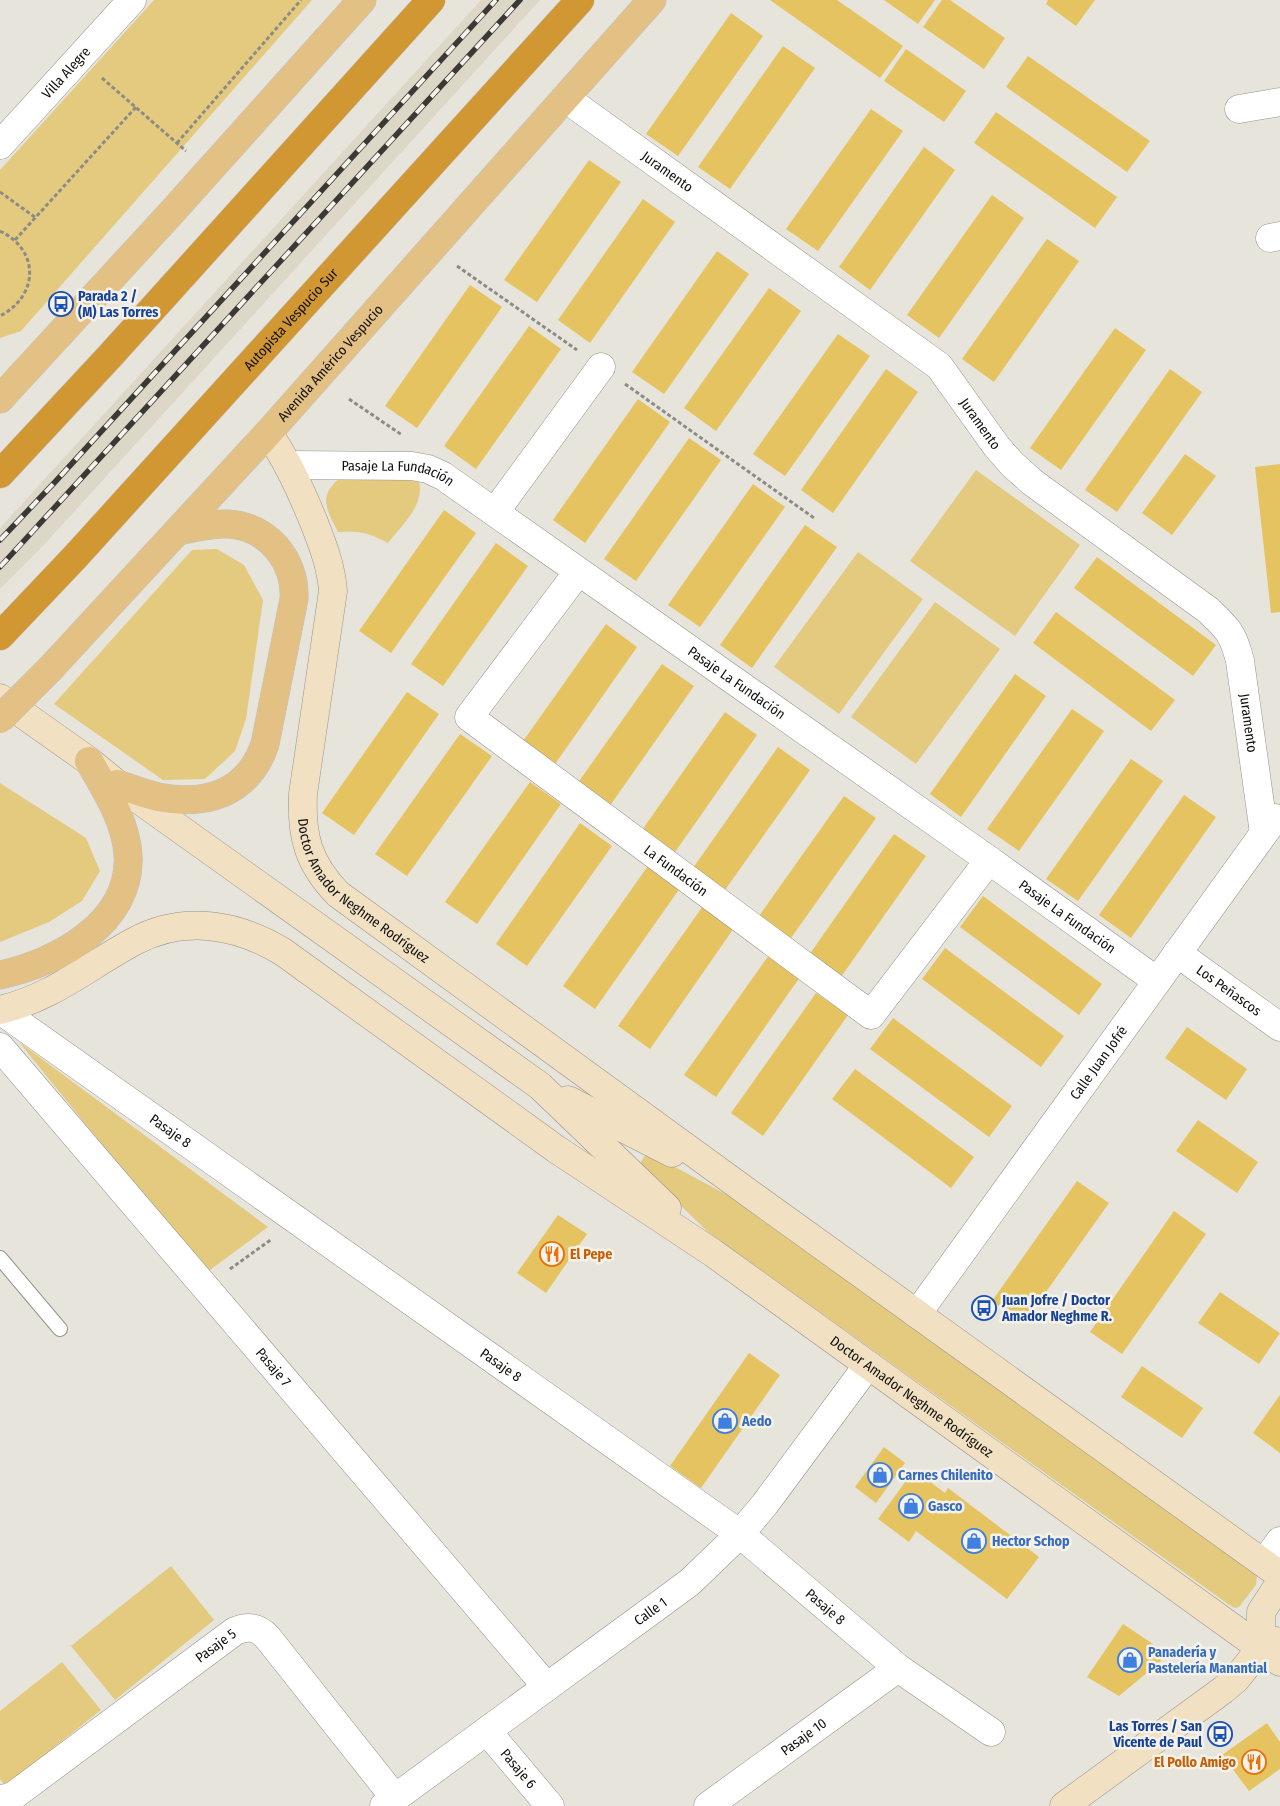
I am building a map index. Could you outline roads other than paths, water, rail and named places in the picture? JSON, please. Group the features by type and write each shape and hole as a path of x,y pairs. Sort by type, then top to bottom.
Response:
{"highway":[{"path":"0,474 117,349 431,0"},
{"name":"Autopista Vespucio Sur","path":"0,636 83,548 580,0"}],"main road":[{"path":"0,399 362,0"},
{"name":"Avenida Américo Vespucio","path":"0,719 50,669 268,433 652,0"},
{"path":"0,379 27,369"},
{"name":"Doctor Amador Neghme Rodríguez","path":"268,433 288,465 301,491 323,545 332,579 330,610 302,810 304,837 309,851 319,872 338,894 1275,1574"},
{"path":"117,784 170,799 207,798 222,794 242,781 257,763 265,744 294,599 294,580 290,569 286,560 274,545 258,532 249,528 229,524 214,524 179,531"},
{"name":"Doctor Amador Neghme Rodríguez","path":"0,698 89,761 117,784 540,1086 713,1253"},
{"path":"0,975 21,969 55,955 90,934 107,916 123,886 127,875 128,855 123,831 105,789 89,761"},
{"name":"Doctor Amador Neghme Rodríguez","path":"0,1010 28,1002 49,993 135,940 177,926 200,924 222,926 264,940 556,1149 713,1253 868,1365 1274,1650"},
{"name":"Doctor Amador Neghme Rodríguez","path":"540,1086 716,1175 753,1196"},
{"path":"1064,1806 1223,1690 1245,1668 1274,1650 1261,1612 1275,1574"}],"street":[{"name":"Villa Alegre","path":"0,145 132,0"},
{"name":"Juramento","path":"566,98 939,366 997,447 1012,464 1032,482 1208,610 1227,627 1236,644 1240,660 1264,833"},
{"path":"1239,109 1280,102"},
{"path":"494,512 601,367"},
{"name":"Pasaje La Fundación","path":"288,465 412,466 428,469 443,476 989,860 1157,981"},
{"name":"La Fundación","path":"578,572 469,717 872,1014 989,860"},
{"name":"Calle Juan Jofré","path":"918,1314 1280,811"},
{"name":"Los Peñascos","path":"1176,954 1280,1026"},
{"name":"Pasaje 8","path":"0,1010 740,1534 898,1668 991,1732"},
{"name":"Pasaje 7","path":"0,1047 548,1687"},
{"name":"Calle 1","path":"389,1802 690,1582 740,1534 765,1504 868,1365"},
{"path":"1275,1574 1280,1541"},
{"name":"Pasaje 5","path":"0,1800 13,1796 235,1631 253,1627 262,1631 268,1638 389,1802"},
{"name":"Pasaje 10","path":"708,1806 898,1668"},
{"name":"Pasaje 6","path":"487,1731 550,1806"}],"lane":[{"path":"0,1258 60,1329"}],"railway":[{"path":"0,540 496,0"},
{"path":"0,567 520,0"}],"place":[{"name":"Parada 2 / (M) Las Torres","path":"61,304"},
{"name":"El Pepe","path":"552,1254"},
{"name":"Juan Jofre / Doctor Amador Neghme R.","path":"984,1308"},
{"name":"Aedo","path":"725,1421"},
{"name":"Carnes Chilenito","path":"880,1475"},
{"name":"Gasco","path":"911,1506"},
{"name":"Hector Schop","path":"974,1541"},
{"name":"Panadería y Pastelería Manantial","path":"1130,1660"},
{"name":"Las Torres / San Vicente de Paul","path":"1220,1734"},
{"name":"El Pollo Amigo","path":"1254,1762"}]}
